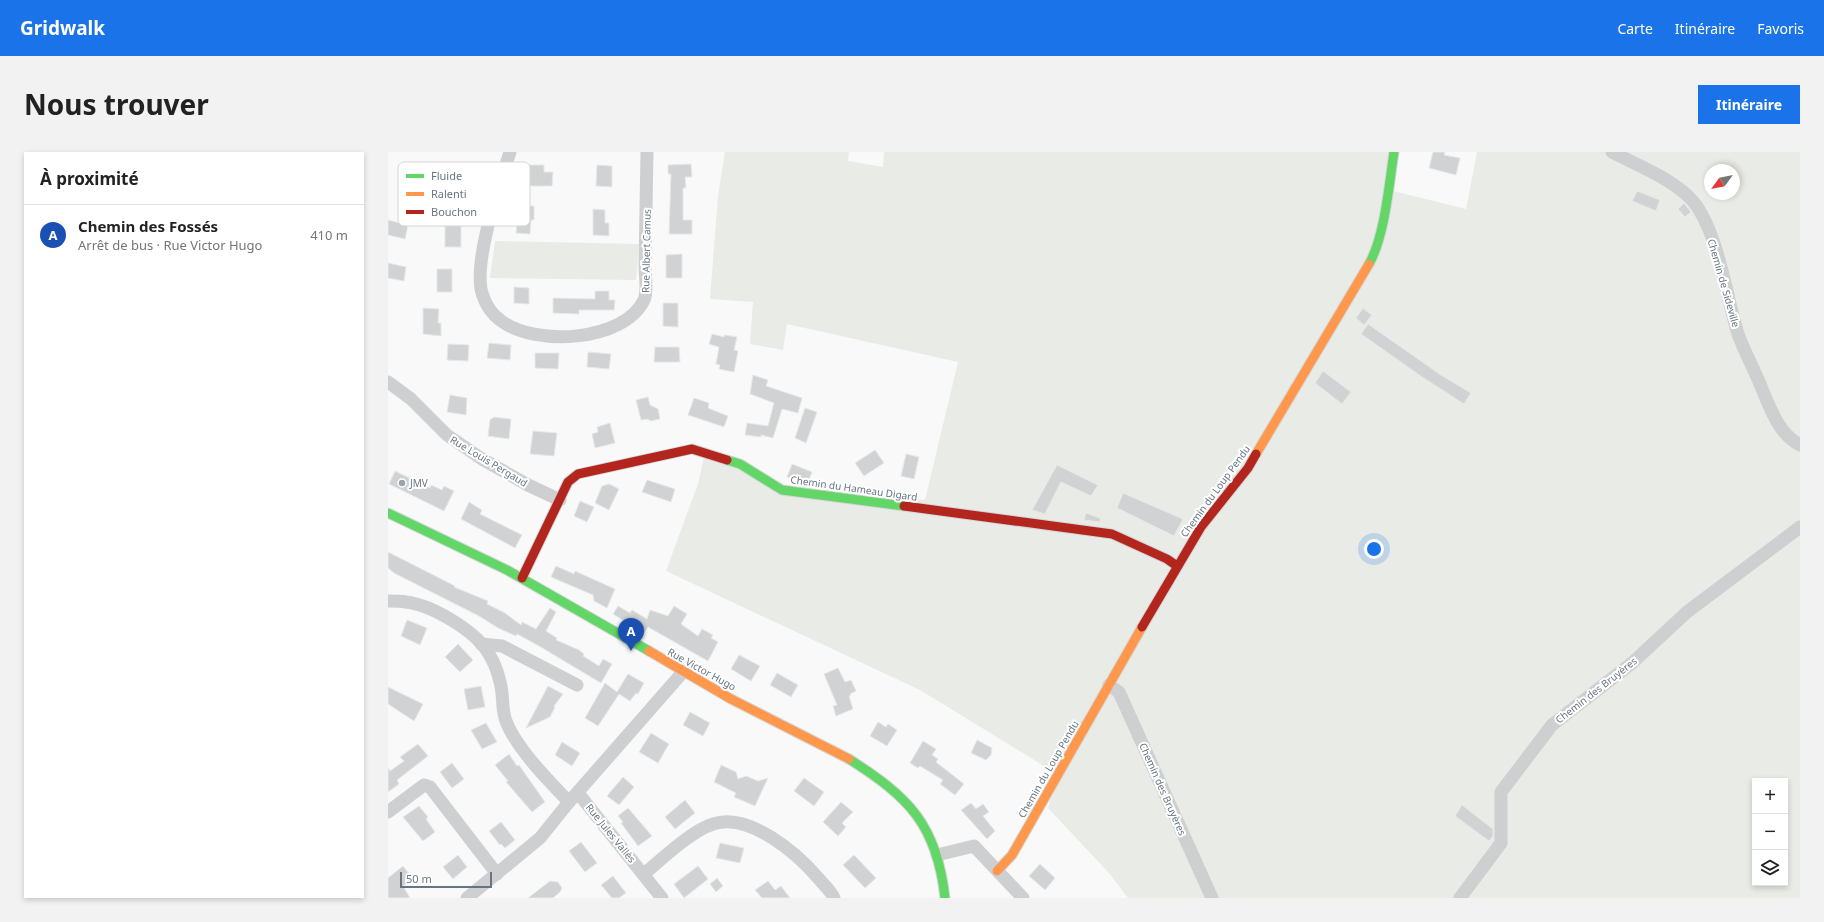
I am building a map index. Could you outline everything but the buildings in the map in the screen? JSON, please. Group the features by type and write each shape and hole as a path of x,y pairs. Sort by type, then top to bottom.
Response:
{"street":[{"name":"Rue Albert Camus","path":"507,162 510,152"},
{"name":"Rue Albert Camus","path":"487,226 479,274 482,294 489,310 500,320 513,328 535,334 559,337 584,336 606,330 630,319 645,299 647,152"},
{"name":"Chemin du Loup Pendu","path":"997,871 1012,855 1177,566 1201,527 1248,468 1373,257 1382,224 1394,152"},
{"name":"Chemin de Sideville","path":"1612,152 1666,180 1691,199 1701,212 1721,268 1739,334 1775,421 1793,442 1800,445"},
{"name":"Rue Louis Pergaud","path":"388,382 411,399 447,435 528,485 560,500"},
{"name":"Chemin du Hameau Digard","path":"522,578 568,482 578,474 692,449 740,464 782,490 1112,534 1167,559 1177,566"},
{"name":"Rue Victor Hugo","path":"388,512 522,578 746,707 856,763 890,786 911,806 931,838 937,855 945,898"},
{"name":"Chemin des Bruyères","path":"1460,898 1501,844 1501,792 1552,725 1632,663 1687,612 1800,527"},
{"name":"Rue Jules Vallès","path":"388,601 407,602 427,608 455,623 475,637 489,654 495,666 501,684 505,720 513,736 574,798 644,874 662,898"},
{"path":"481,644 502,646 578,685"},
{"path":"467,898 540,838 683,672"},
{"name":"Chemin des Bruyères","path":"1108,685 1119,692 1212,898"},
{"path":"388,812 424,785 430,786 497,874"},
{"path":"644,874 697,832 713,824 729,821 748,826 786,845 813,871 834,898"},
{"path":"937,855 974,846 1023,898"}],"shaded area":[{"path":"725,152 849,152 848,161 883,167 884,152 1394,152 1389,190 1466,209 1477,152 1800,152 1800,898 1128,898 1109,873 1048,808 1057,774 920,690 666,571 698,484 705,453 782,490 925,500 958,362 787,324 783,350 750,344 753,302 710,299 718,196"},
{"path":"495,241 639,244 636,280 490,278"}],"traffic: fast":[{"path":"1369,264 1383,225 1394,152"},
{"path":"727,460 740,464 782,490 904,506"},
{"path":"388,513 507,570 649,651"},
{"path":"849,759 888,786 904,800 916,815 927,832 935,851 941,873 945,898"}],"traffic: slow":[{"path":"1256,454 1369,264"},
{"path":"997,871 1012,855 1142,627"},
{"path":"649,651 731,699 849,759"}],"traffic: jam":[{"path":"522,578 568,482 578,474 692,449 727,460"},
{"path":"1142,627 1201,527 1248,468 1256,454"},
{"path":"904,506 1112,534 1167,559 1177,566"}],"place":[{"name":"JMV","path":"402,483"},
{"name":"Chemin des Fossés","path":"631,651"}]}
